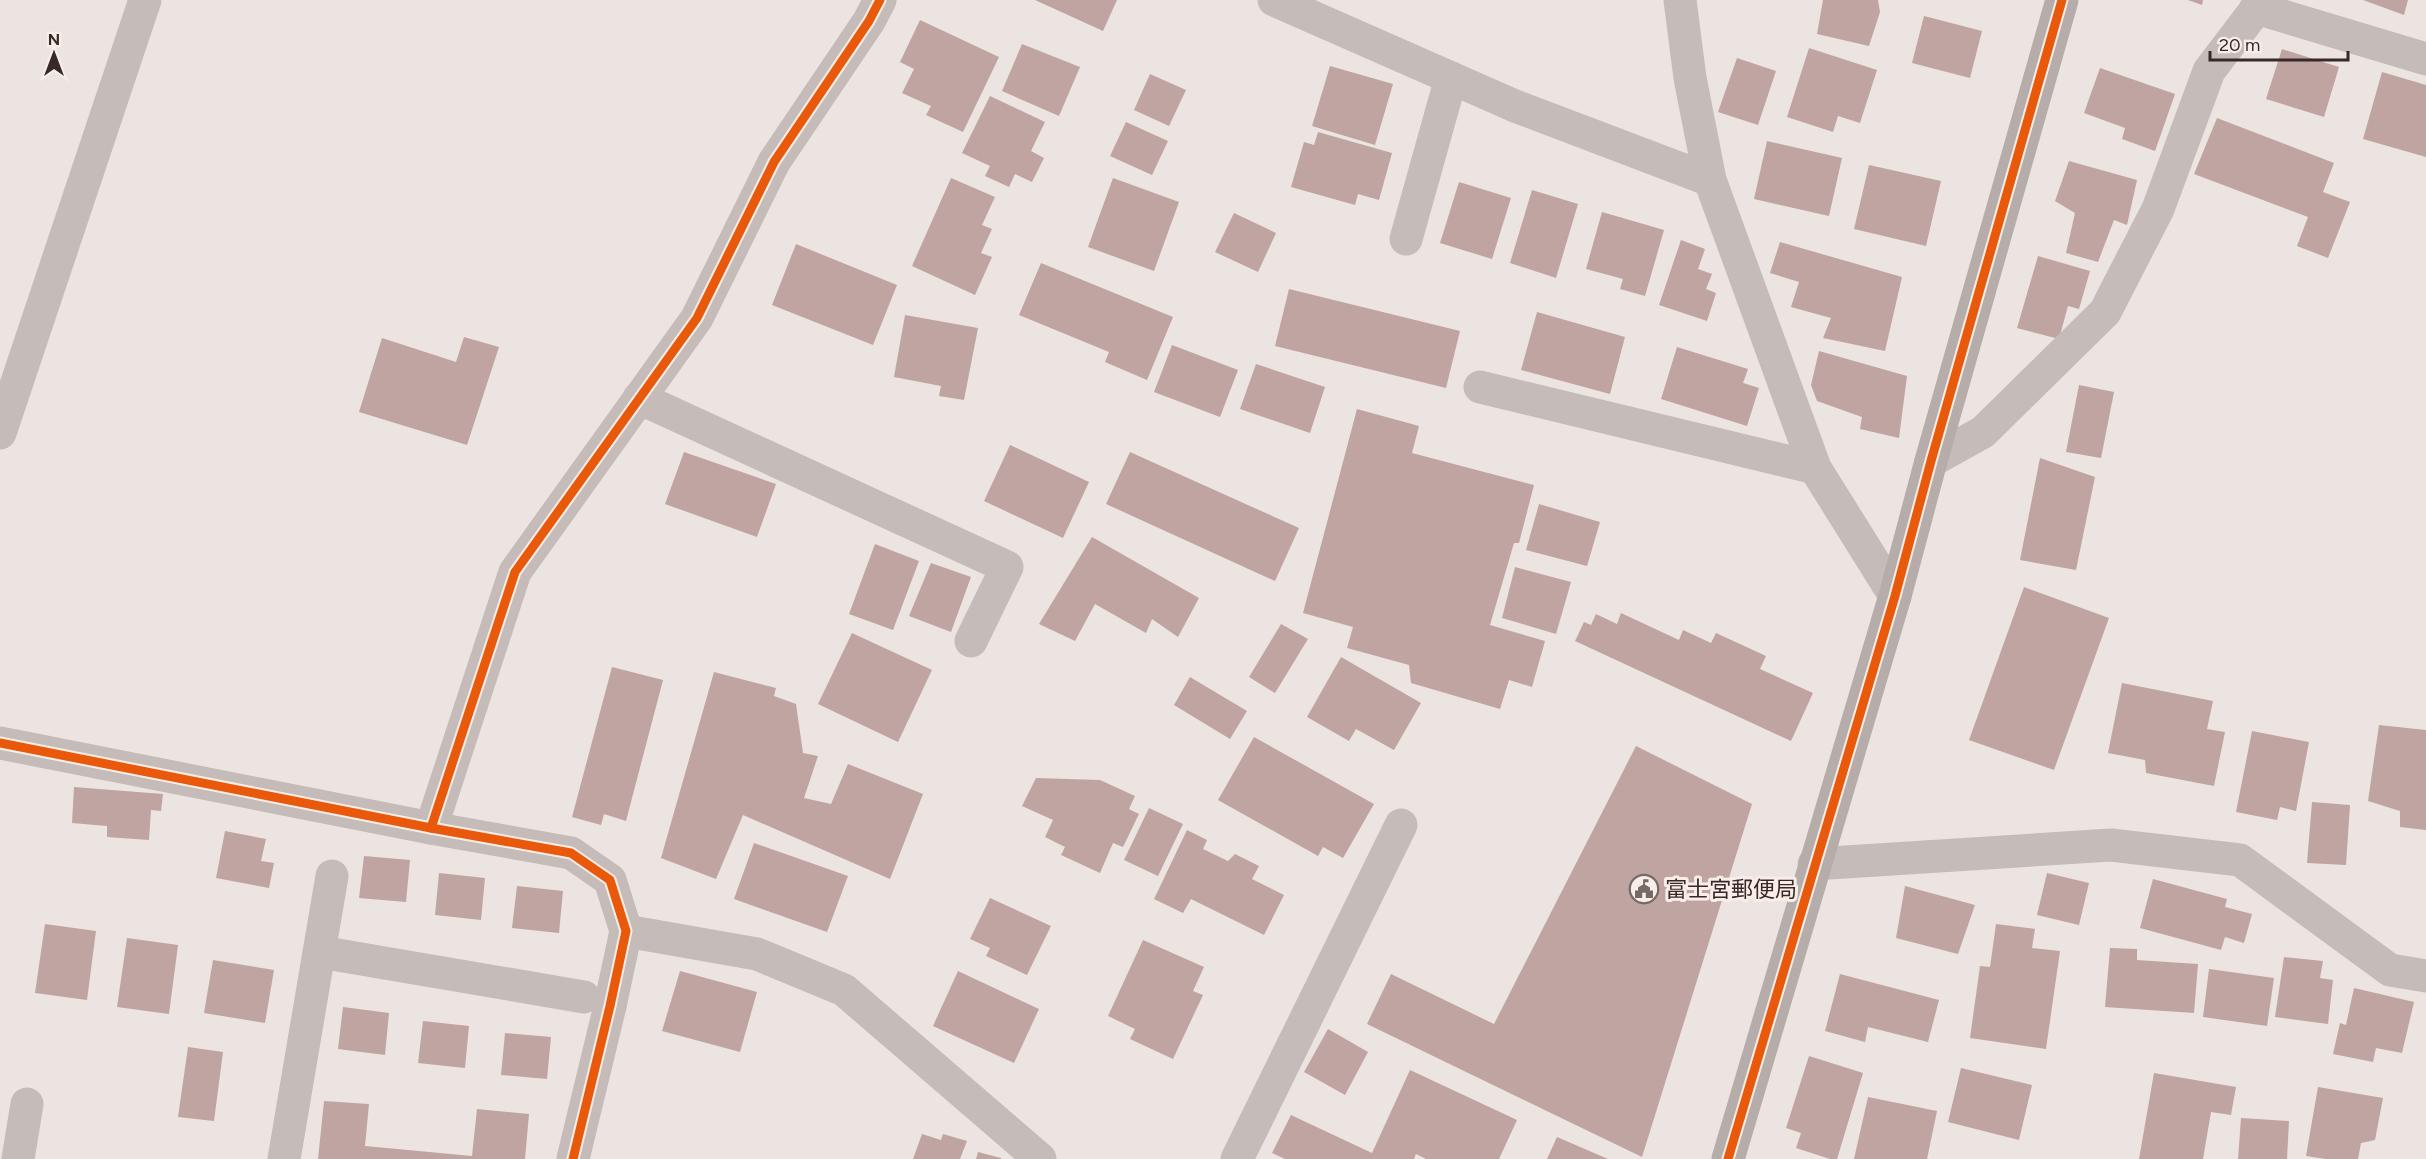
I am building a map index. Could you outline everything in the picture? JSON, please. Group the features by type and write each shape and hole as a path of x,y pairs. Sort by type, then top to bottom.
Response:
{"street":[{"path":"0,433 145,0"},
{"path":"431,828 515,572 697,318 774,162 880,0"},
{"path":"1274,0 1515,106 1710,180"},
{"path":"1680,0 1690,78 1710,180 1815,468 1895,596"},
{"path":"1728,1159 1895,596 2062,0"},
{"path":"1931,461 1983,432 2105,312 2158,209 2210,71 2259,4 2426,59"},
{"path":"1406,239 1451,78"},
{"path":"1480,387 1815,468"},
{"path":"639,398 1007,567 971,641"},
{"path":"0,744 431,828 572,853 610,880 626,932 573,1159"},
{"path":"1237,1159 1401,825"},
{"path":"1814,864 2112,845 2240,860 2390,970 2426,976"},
{"path":"284,1159 332,876"},
{"path":"626,932 757,954 844,990 1040,1159"},
{"path":"320,952 584,997"},
{"path":"18,1159 27,1104"}],"building":[{"path":"1035,0 1117,0 1103,31"},
{"path":"1823,0 1878,0 1880,12 1869,46 1817,34"},
{"path":"2188,0 2203,0 2202,5"},
{"path":"2363,0 2408,0 2404,15"},
{"path":"1924,16 1982,31 1970,78 1912,63"},
{"path":"920,20 999,57 963,132 926,115 931,106 902,93 914,69 900,62"},
{"path":"1022,44 1080,67 1059,116 1002,91"},
{"path":"1809,48 1877,70 1860,123 1838,116 1833,132 1787,117"},
{"path":"2282,49 2339,67 2324,117 2266,99"},
{"path":"1737,58 1776,71 1758,125 1718,112"},
{"path":"1330,66 1393,84 1375,145 1312,126"},
{"path":"2100,68 2175,94 2155,151 2122,139 2125,128 2084,113"},
{"path":"2382,72 2426,85 2426,157 2363,139"},
{"path":"1150,74 1186,90 1169,126 1134,110"},
{"path":"990,96 1045,122 1031,151 1044,158 1032,182 1015,174 1009,187 985,176 990,166 962,153"},
{"path":"2217,118 2334,163 2323,192 2350,202 2328,258 2297,246 2308,217 2194,174"},
{"path":"1126,122 1168,141 1152,175 1110,156"},
{"path":"1318,132 1392,153 1379,200 1358,194 1355,205 1291,187 1304,142 1314,145"},
{"path":"1767,141 1842,158 1829,216 1754,199"},
{"path":"2069,161 2137,180 2127,225 2114,220 2098,262 2066,253 2075,213 2055,201"},
{"path":"1869,165 1941,181 1926,246 1854,229"},
{"path":"951,178 995,197 982,225 992,229 981,253 992,257 975,295 912,266"},
{"path":"1113,178 1179,202 1154,271 1088,247"},
{"path":"1459,182 1511,198 1492,259 1440,243"},
{"path":"1532,190 1578,204 1556,278 1510,263"},
{"path":"1602,212 1664,230 1645,296 1620,289 1623,279 1586,269"},
{"path":"1234,213 1276,233 1258,272 1215,252"},
{"path":"1681,240 1705,249 1698,269 1712,274 1706,289 1716,293 1707,321 1659,305"},
{"path":"1780,242 1902,277 1885,351 1823,338 1831,318 1791,307 1799,282 1770,273"},
{"path":"796,244 897,285 873,345 772,305"},
{"path":"2038,256 2090,271 2079,309 2068,306 2059,339 2017,328"},
{"path":"1041,263 1173,317 1147,380 1105,362 1109,352 1019,315"},
{"path":"1289,289 1460,331 1446,388 1275,346"},
{"path":"1537,312 1625,337 1610,394 1521,370"},
{"path":"905,315 978,328 964,400 939,396 941,386 894,377"},
{"path":"464,337 499,347 467,445 359,412 382,338 456,362"},
{"path":"1172,345 1238,370 1220,417 1154,392"},
{"path":"1677,347 1748,369 1743,383 1759,388 1747,426 1661,399"},
{"path":"1819,351 1907,376 1899,438 1860,429 1862,417 1817,401 1811,385"},
{"path":"1256,364 1325,387 1310,433 1240,409"},
{"path":"2079,385 2114,392 2101,458 2066,452"},
{"path":"1357,409 1419,426 1412,453 1534,485 1519,543 1514,543 1490,625 1545,641 1532,687 1509,680 1500,709 1411,683 1409,665 1347,648 1353,627 1303,613"},
{"path":"1010,445 1089,482 1063,538 984,501"},
{"path":"684,452 776,484 757,537 665,504"},
{"path":"1130,452 1299,528 1275,581 1106,504"},
{"path":"2040,458 2095,477 2076,570 2020,560"},
{"path":"1539,504 1600,522 1587,566 1526,550"},
{"path":"1092,537 1199,598 1178,637 1152,619 1146,633 1095,604 1075,641 1039,624"},
{"path":"875,544 919,561 893,630 849,614"},
{"path":"931,563 971,577 951,632 909,616"},
{"path":"1515,567 1571,582 1556,634 1502,618"},
{"path":"2024,587 2109,618 2054,770 1969,740"},
{"path":"1621,613 1679,640 1683,630 1711,643 1716,633 1766,656 1760,669 1813,693 1791,741 1575,641 1584,622 1591,625 1596,614 1617,624"},
{"path":"1281,624 1308,639 1275,693 1249,677"},
{"path":"852,633 932,670 898,742 818,704"},
{"path":"1341,657 1421,703 1394,750 1356,729 1349,741 1307,717"},
{"path":"612,667 663,680 626,821 604,814 601,825 572,817"},
{"path":"714,672 776,688 774,696 796,704 803,753 818,756 804,798 831,804 848,764 923,794 890,879 743,815 716,879 661,858"},
{"path":"1190,677 1247,711 1230,739 1174,705"},
{"path":"2122,683 2213,701 2207,729 2225,732 2214,786 2146,773 2145,760 2108,753"},
{"path":"2379,725 2426,730 2426,830 2400,827 2400,811 2368,801"},
{"path":"2252,731 2309,742 2296,811 2280,807 2277,820 2236,812"},
{"path":"1254,737 1374,804 1343,858 1323,847 1318,856 1218,800"},
{"name":"富士宮郵便局","path":"1636,746 1752,804 1642,1157 1367,1024 1391,974 1494,1024"},
{"path":"1036,778 1100,780 1135,796 1129,809 1139,814 1123,847 1113,843 1100,873 1061,855 1065,847 1045,837 1053,820 1022,806"},
{"path":"74,787 163,794 161,811 151,810 149,840 107,837 107,826 72,823"},
{"path":"2312,802 2350,805 2346,865 2307,863"},
{"path":"1149,808 1183,824 1158,876 1124,860"},
{"path":"1187,830 1207,840 1203,849 1228,861 1235,854 1259,866 1252,879 1284,895 1264,935 1191,899 1183,913 1154,899"},
{"path":"225,831 266,839 261,861 274,863 269,888 216,878"},
{"path":"754,843 848,876 827,932 734,899"},
{"path":"364,856 410,860 406,902 359,898"},
{"path":"439,873 485,878 481,920 435,915"},
{"path":"2047,873 2089,883 2079,925 2037,915"},
{"path":"2153,879 2227,899 2225,907 2252,914 2244,943 2225,937 2221,950 2140,928"},
{"path":"517,886 563,891 559,933 512,928"},
{"path":"1905,886 1975,905 1958,954 1896,938"},
{"path":"990,898 1051,926 1027,975 986,956 990,948 970,939"},
{"path":"45,924 96,931 87,1000 35,993"},
{"path":"1996,924 2035,929 2032,948 2060,951 2046,1049 1970,1038 1980,966 1990,967"},
{"path":"127,938 178,945 169,1014 117,1007"},
{"path":"1143,940 1204,967 1193,991 1203,995 1173,1059 1130,1039 1135,1029 1108,1016"},
{"path":"2110,948 2137,949 2137,960 2198,964 2194,1013 2105,1007"},
{"path":"2284,957 2323,961 2320,978 2333,980 2328,1024 2275,1017"},
{"path":"213,960 274,970 265,1023 204,1013"},
{"path":"2209,969 2274,978 2267,1026 2203,1017"},
{"path":"680,971 757,992 740,1052 662,1031"},
{"path":"958,971 1039,1009 1014,1063 933,1026"},
{"path":"1840,974 1939,1000 1928,1042 1868,1027 1865,1042 1825,1031"},
{"path":"2354,988 2414,1002 2402,1053 2376,1048 2373,1062 2333,1054 2340,1023 2346,1025"},
{"path":"343,1007 389,1013 385,1055 338,1049"},
{"path":"423,1021 469,1026 465,1068 418,1063"},
{"path":"1328,1029 1368,1052 1345,1095 1304,1072"},
{"path":"505,1033 551,1037 547,1079 501,1075"},
{"path":"188,1047 223,1052 214,1121 178,1117"},
{"path":"1809,1056 1863,1073 1837,1159 1830,1159 1796,1148 1801,1133 1786,1128"},
{"path":"1961,1068 2032,1085 2019,1140 1948,1122"},
{"path":"1410,1070 1517,1120 1499,1159 1426,1159 1416,1154 1414,1159 1285,1159 1272,1153 1291,1115 1372,1153"},
{"path":"2154,1073 2236,1087 2231,1115 2211,1112 2203,1159 2139,1159"},
{"path":"2318,1087 2383,1098 2375,1140 2361,1143 2358,1159 2326,1159 2306,1156"},
{"path":"1868,1097 1937,1111 1927,1159 1854,1159"},
{"path":"324,1101 369,1104 365,1146 472,1156 477,1109 529,1114 525,1159 318,1159"},
{"path":"2241,1118 2289,1121 2287,1159 2238,1159"},
{"path":"922,1134 941,1140 943,1134 967,1141 960,1159 913,1159"},
{"path":"1557,1137 1608,1159 1547,1159"},
{"path":"978,1152 1001,1158 1001,1159 976,1159"}],"cycle path":[{"path":"431,828 515,572 697,318 774,162 869,21 880,0"},
{"path":"1728,1159 1895,596 2062,0"},
{"path":"0,743 431,828 571,853 610,880 626,931 573,1159"}],"place":[{"name":"富士宮郵便局","path":"1644,889"}]}
